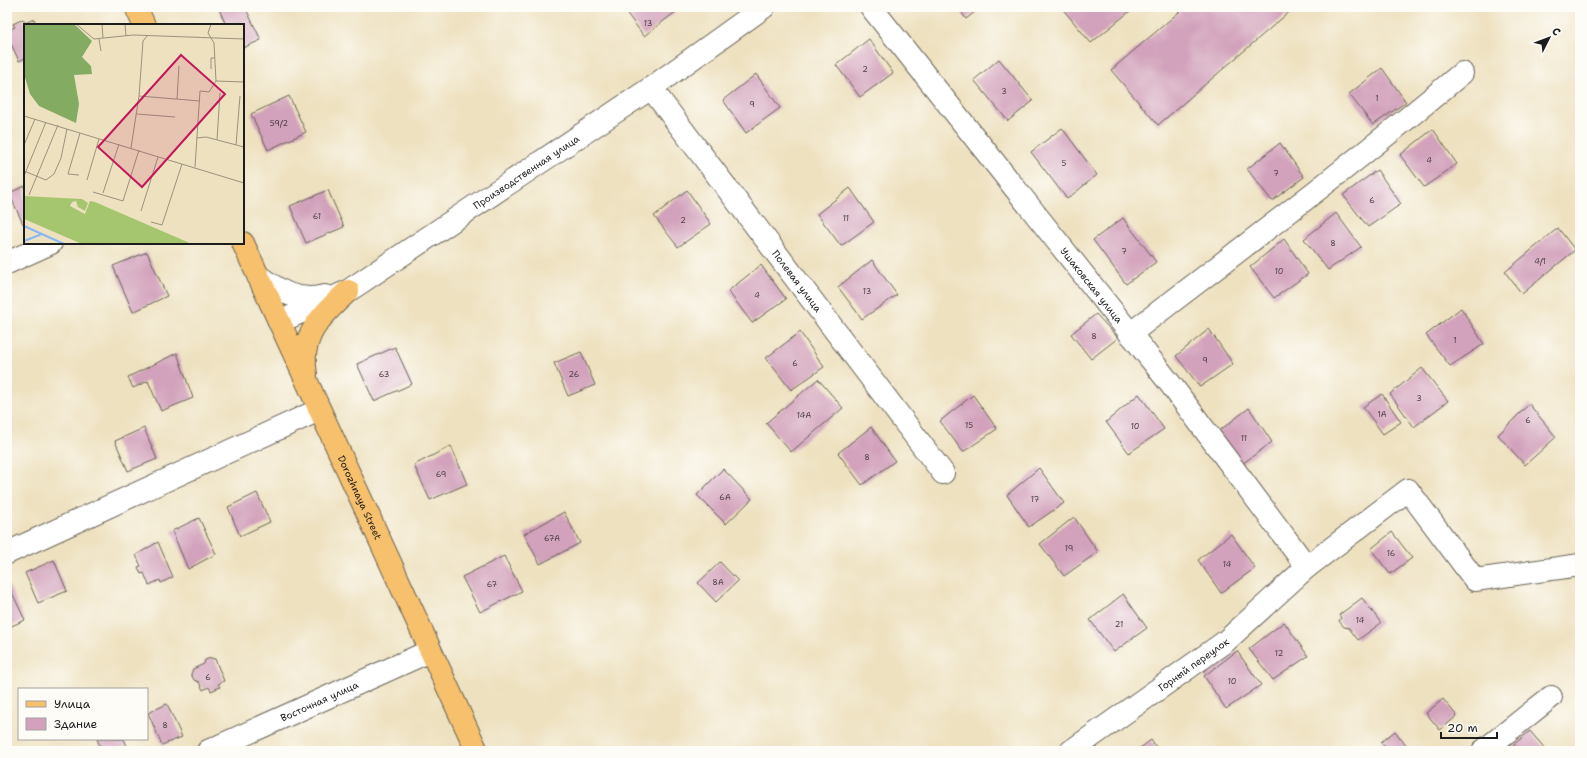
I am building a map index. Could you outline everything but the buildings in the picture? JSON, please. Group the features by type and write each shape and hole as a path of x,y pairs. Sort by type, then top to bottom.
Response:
{"main road":[{"path":"136,7 144,24"},
{"name":"Dorozhnaya Street","path":"243,244 307,385 477,751"},
{"path":"307,385 304,362 307,340 317,321 348,290"}],"street":[{"name":"Производственная улица","path":"279,322 348,290 651,88 764,7"},
{"name":"Ушаковская улица","path":"871,7 1130,334 1229,462 1307,567"},
{"path":"1130,334 1346,167 1462,73"},
{"name":"Полевая улица","path":"651,88 943,474"},
{"path":"7,263 49,244"},
{"path":"258,276 284,294 300,298 318,298 348,290"},
{"path":"7,553 319,410"},
{"name":"Горный переулок","path":"1072,751 1226,640 1307,567 1408,490 1475,580 1580,565"},
{"name":"Восточная улица","path":"208,751 430,651"},
{"path":"1483,751 1551,698"}]}
